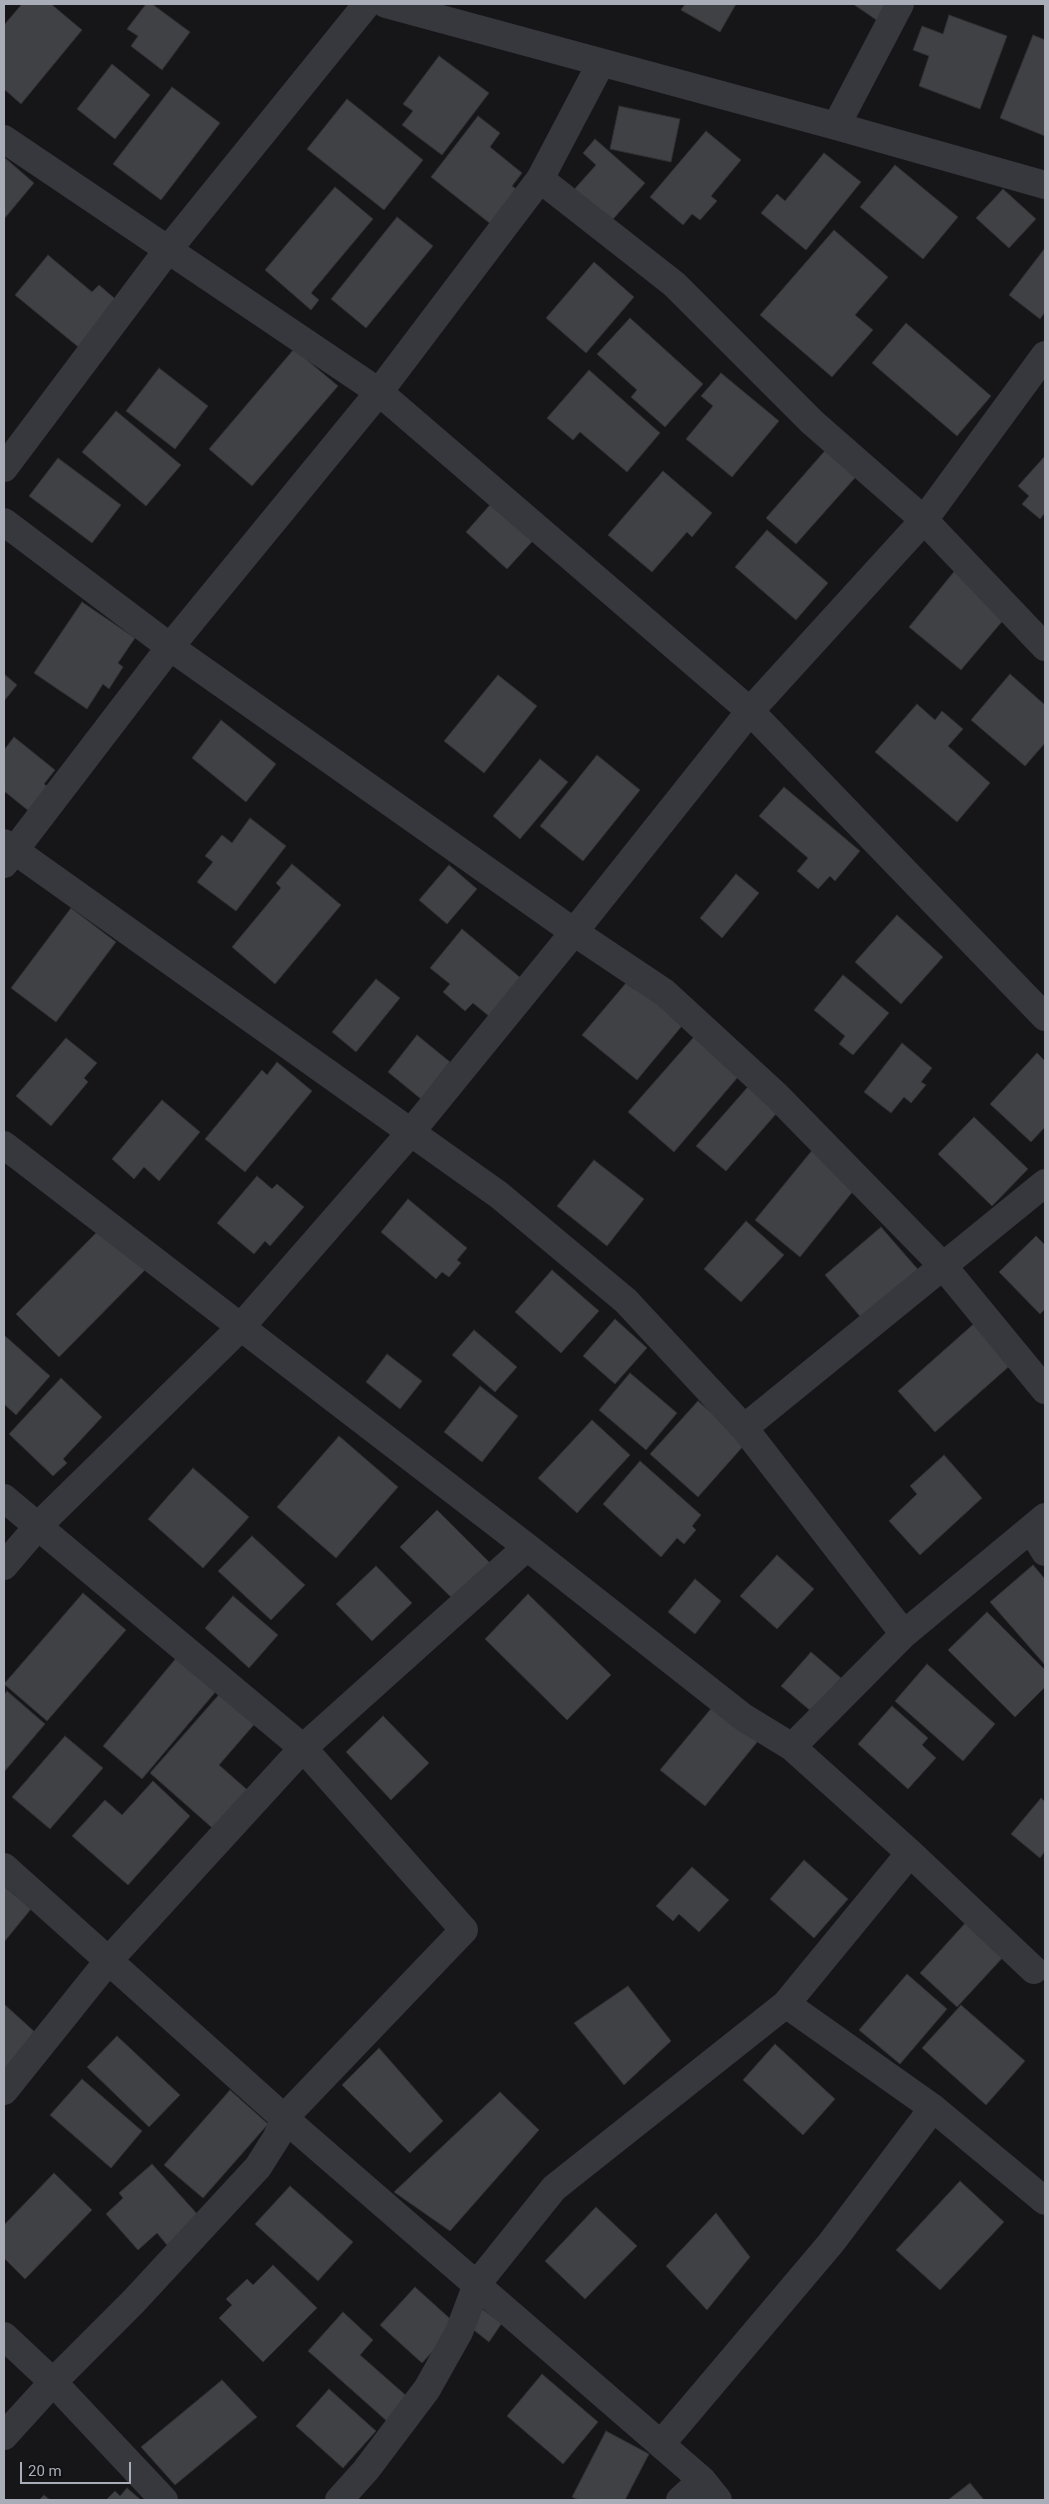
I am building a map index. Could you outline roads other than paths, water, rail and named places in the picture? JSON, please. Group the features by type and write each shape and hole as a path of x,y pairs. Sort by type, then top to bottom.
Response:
{"street":[{"path":"4,468 167,251 367,4"},
{"path":"386,4 836,126 1045,185"},
{"path":"836,126 900,4"},
{"path":"601,63 540,179 378,392 170,647 7,852 499,1195 626,1302 744,1428 904,1634"},
{"path":"4,139 378,392 750,711 1045,1017"},
{"path":"540,179 674,284 812,422 924,520 1045,647"},
{"path":"4,1566 39,1525 240,1328 411,1132 574,932 750,711 924,520 1045,355"},
{"path":"4,522 170,647 574,932 665,993 776,1095 943,1266 1045,1390"},
{"path":"4,1145 527,1547 743,1717 792,1747 910,1853 1034,1970"},
{"path":"744,1428 1045,1183"},
{"path":"4,1498 39,1525 303,1748 464,1930 284,2118 278,2137 258,2167 134,2301 53,2382 4,2436"},
{"path":"792,1747 904,1634 1038,1523 1045,1552"},
{"path":"4,2091 109,1960 303,1748 527,1547"},
{"path":"339,2500 366,2470 427,2389 460,2332 477,2284 554,2188 786,2004 910,1853"},
{"path":"4,1866 284,2118 661,2444 710,2490 680,2500"},
{"path":"786,2004 933,2108 1045,2201"},
{"path":"661,2444 831,2243 933,2108"},
{"path":"4,2336 53,2382 164,2500"}]}
